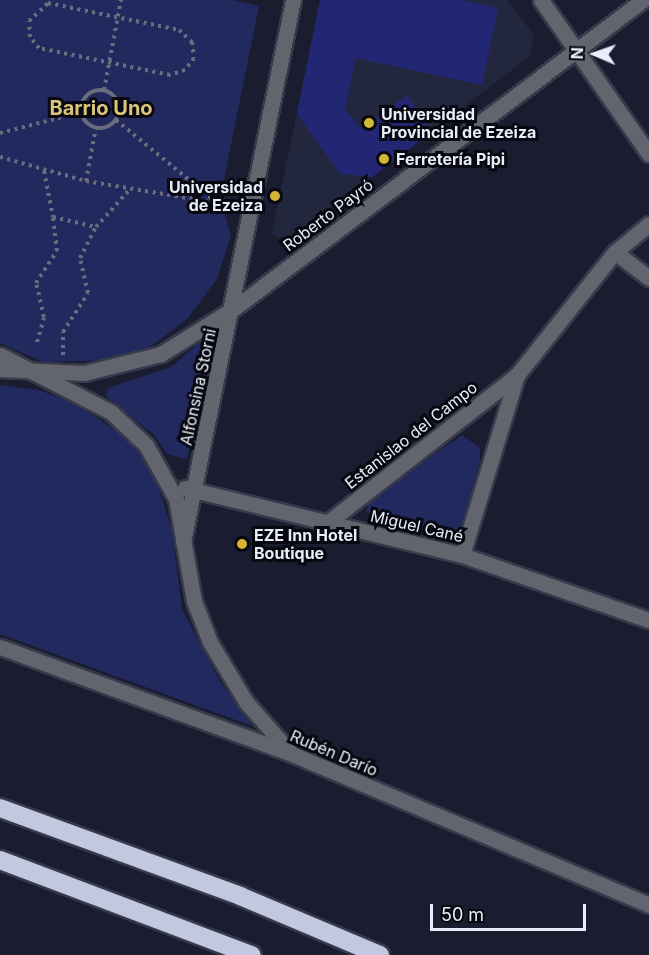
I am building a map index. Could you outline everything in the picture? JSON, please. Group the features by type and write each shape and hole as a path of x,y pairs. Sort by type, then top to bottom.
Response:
{"highway":[{"path":"0,808 240,896 380,955"},
{"path":"0,860 220,949 252,955"}],"street":[{"name":"Alfonsina Storni","path":"292,754 246,702 210,642 194,601 183,542 233,309 293,0"},
{"path":"541,0 649,154"},
{"name":"Roberto Payró","path":"0,369 84,373 151,357 233,309 643,0"},
{"name":"Estanislao del Campo","path":"327,523 517,375 615,252 649,224"},
{"path":"615,252 649,278"},
{"path":"0,355 34,370 130,427 171,484 183,542"},
{"name":"Estanislao del Campo","path":"462,555 517,375"},
{"name":"Miguel Cané","path":"171,484 462,555 649,620"},
{"name":"Rubén Darío","path":"0,647 292,754 649,905"}],"path":[{"path":"104,90 121,0"},
{"path":"48,3 179,30 192,42 194,58 185,70 170,75 108,62 39,48 30,37 29,21 48,3"},
{"path":"82,112 86,97 104,90"},
{"path":"104,90 117,101 116,120"},
{"path":"82,112 96,127"},
{"path":"0,133 82,112"},
{"path":"96,127 116,120"},
{"path":"0,157 86,182 217,203 116,120"},
{"path":"86,182 96,127"},
{"path":"37,342 44,317 36,283 57,251 44,171"},
{"path":"63,355 63,332 88,293 80,258 96,227 131,188"},
{"path":"53,218 96,227"}],"shaded area":[{"path":"0,0 232,0 259,6 220,199 231,235 217,279 188,318 153,345 117,360 43,362 0,343"},
{"name":"Universidad Provincial de Ezeiza","path":"320,0 507,0 534,35 529,57 292,237 277,237 272,233"},
{"path":"199,343 210,343 212,350 187,459 167,454 154,435 106,396 108,388 171,367"},
{"path":"0,385 39,390 76,404 126,437 140,453 155,477 172,530 182,609 219,680 252,726 0,634"},
{"path":"462,435 480,448 480,460 461,534 366,513 369,500"}],"building":[{"name":"Universidad Provincial de Ezeiza","path":"320,0 462,0 498,8 482,85 356,58 345,108 360,129 407,95 432,132 372,177 340,174 297,114"}],"place":[{"name":"Universidad Provincial de Ezeiza","path":"369,123"},
{"name":"Ferretería Pipi","path":"384,159"},
{"name":"Universidad de Ezeiza","path":"275,196"},
{"name":"EZE Inn Hotel Boutique","path":"242,544"}],"district":[{"name":"Barrio Uno","path":"101,108"}]}
